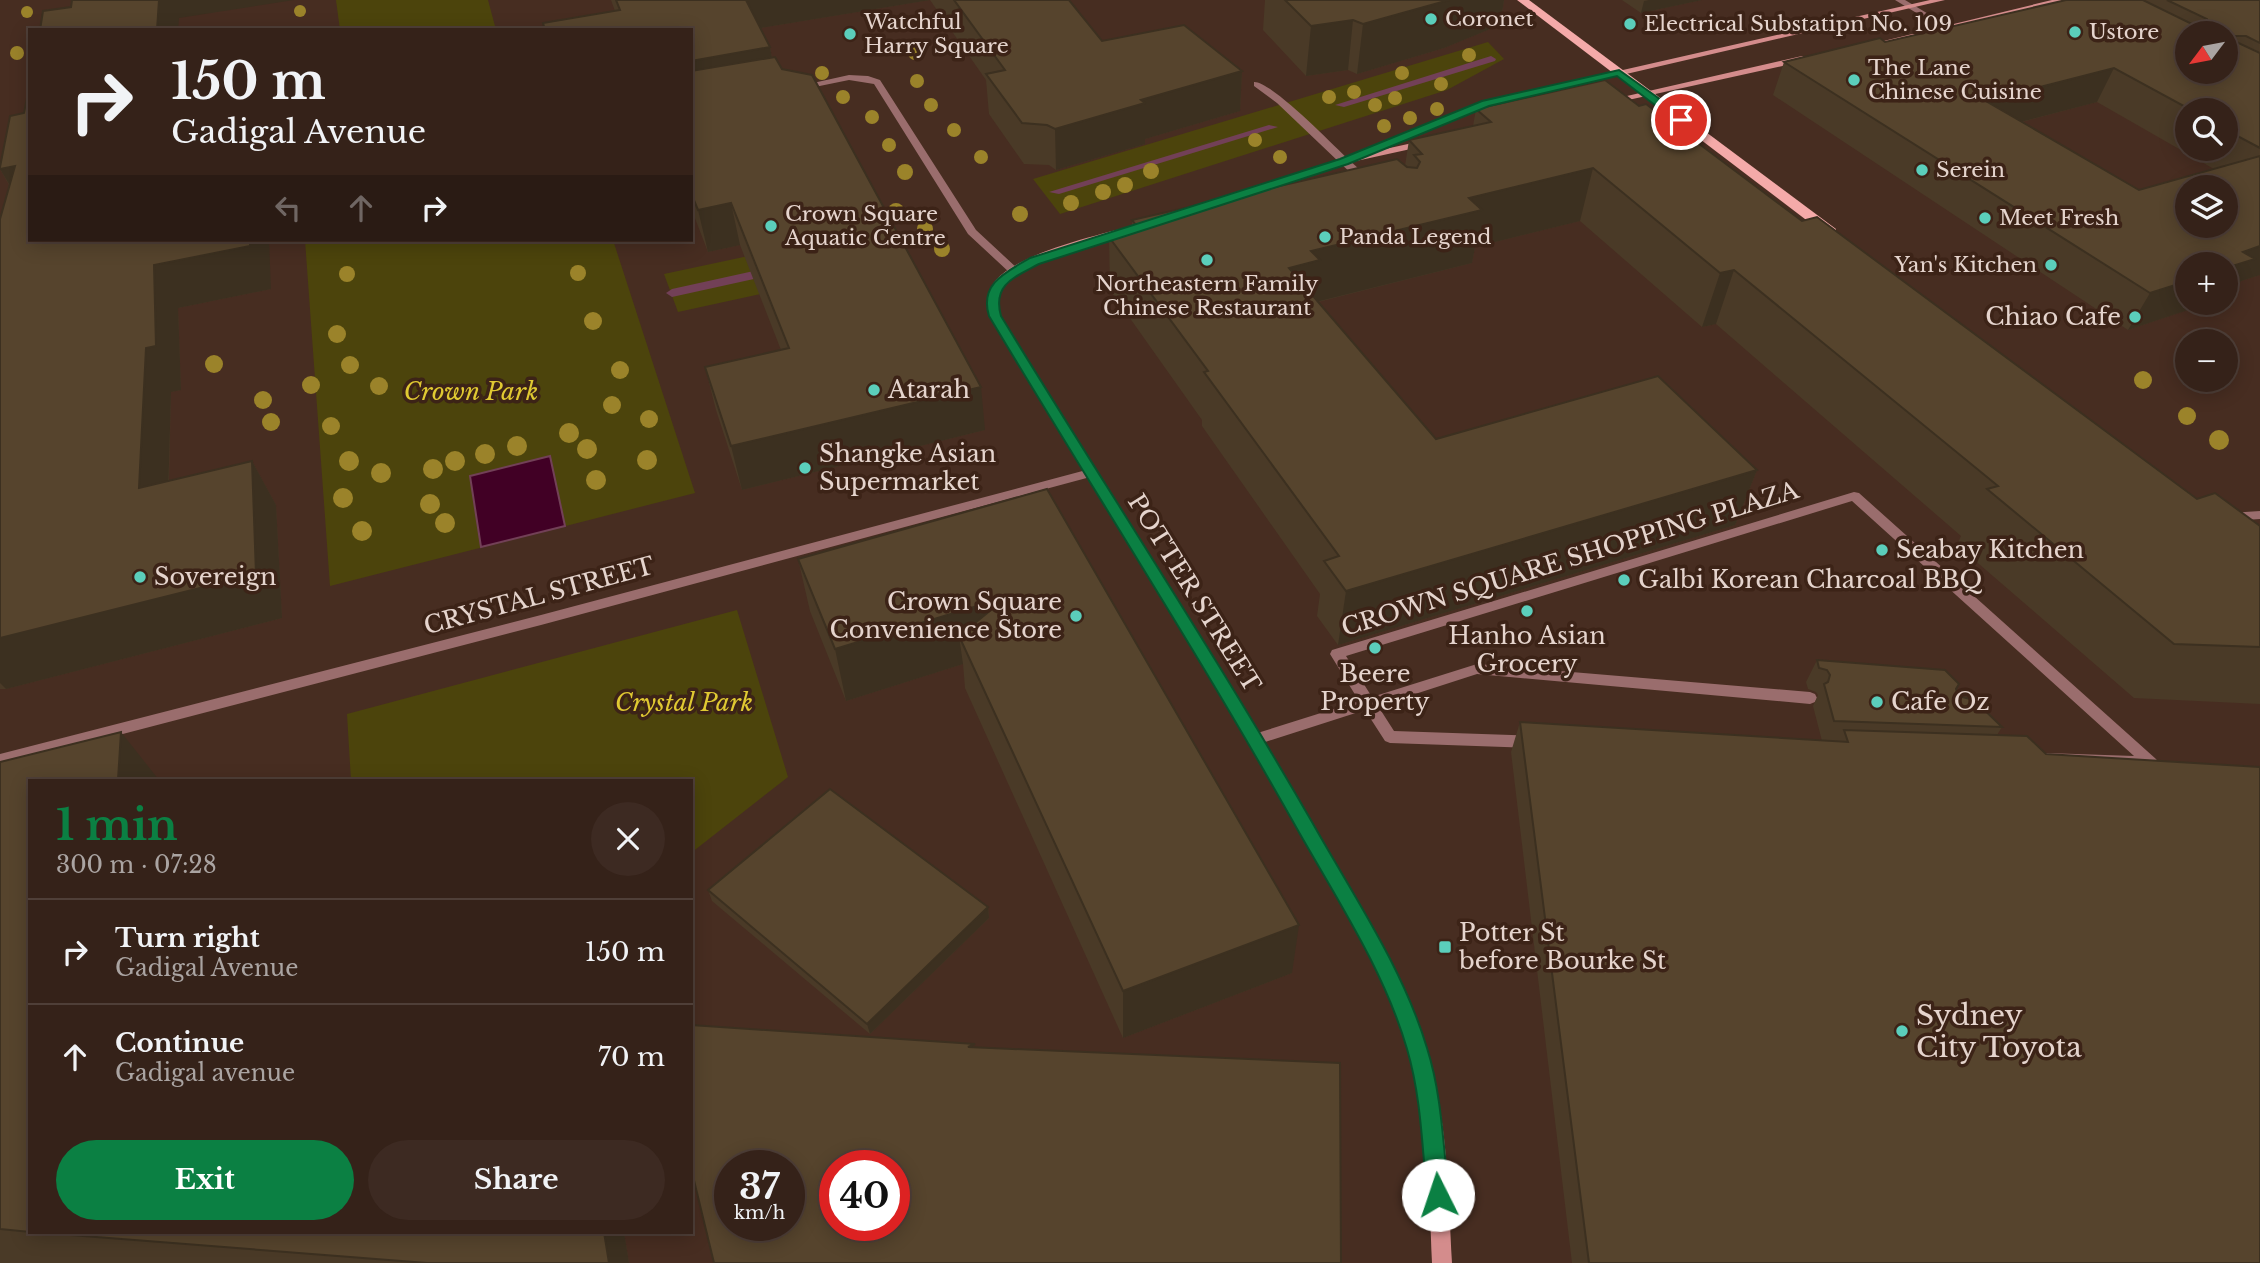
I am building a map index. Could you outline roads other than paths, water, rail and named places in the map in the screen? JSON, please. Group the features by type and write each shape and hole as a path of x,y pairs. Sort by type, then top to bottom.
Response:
{"main road":[{"path":"1522,0 1849,245"},
{"path":"2215,519 2233,532"}],"street":[{"path":"1899,0 1946,27"},
{"path":"1204,207 1344,161 1485,104 1941,0"},
{"path":"1862,47 2063,0"},
{"path":"1600,104 1811,58"},
{"path":"783,91 852,78 869,78 883,88 972,232 1014,271 1055,253 1154,223"},
{"path":"1257,84 1280,101 1378,192"},
{"path":"1344,161 1433,142"},
{"name":"POTTER STREET","path":"1014,271 1002,280 994,292 992,304 995,316 1256,738 1376,952 1399,1000 1417,1048 1428,1097 1435,1149 1442,1263"},
{"name":"CRYSTAL STREET","path":"0,760 1090,473"},
{"name":"CROWN SQUARE SHOPPING PLAZA","path":"1854,496 2151,763 1390,737 1368,702 1337,654 1854,496"},
{"path":"2215,519 2260,515"},
{"path":"1256,738 1477,669 1810,698"}],"waterway":[{"path":"1340,105 1491,59"},
{"path":"1055,192 1273,127"},
{"path":"672,293 772,271"}],"place":[{"name":"Coronet","path":"1431,19"},
{"name":"Electrical Substatipn No. 109","path":"1630,24"},
{"name":"Ustore","path":"2075,32"},
{"name":"Watchful Harry Square","path":"850,34"},
{"name":"The Lane Chinese Cuisine","path":"1854,80"},
{"name":"Serein","path":"1922,170"},
{"name":"Meet Fresh","path":"1985,218"},
{"name":"Crown Square Aquatic Centre","path":"771,226"},
{"name":"Panda Legend","path":"1325,237"},
{"name":"Northeastern Family Chinese Restaurant","path":"1207,260"},
{"name":"Yan's Kitchen","path":"2051,265"},
{"name":"Chiao Cafe","path":"2135,317"},
{"name":"Atarah","path":"874,390"},
{"name":"Shangke Asian Supermarket","path":"805,468"},
{"name":"Seabay Kitchen","path":"1882,550"},
{"name":"Sovereign","path":"140,577"},
{"name":"Galbi Korean Charcoal BBQ","path":"1624,580"},
{"name":"Hanho Asian Grocery","path":"1527,611"},
{"name":"Crown Square Convenience Store","path":"1076,616"},
{"name":"Beere Property","path":"1375,648"},
{"name":"Cafe Oz","path":"1877,702"},
{"name":"Potter St before Bourke St","path":"1445,947"},
{"name":"Sydney City Toyota","path":"1902,1031"}],"park label":[{"name":"Crown Park","path":"471,392"},
{"name":"Crystal Park","path":"684,703"}]}
